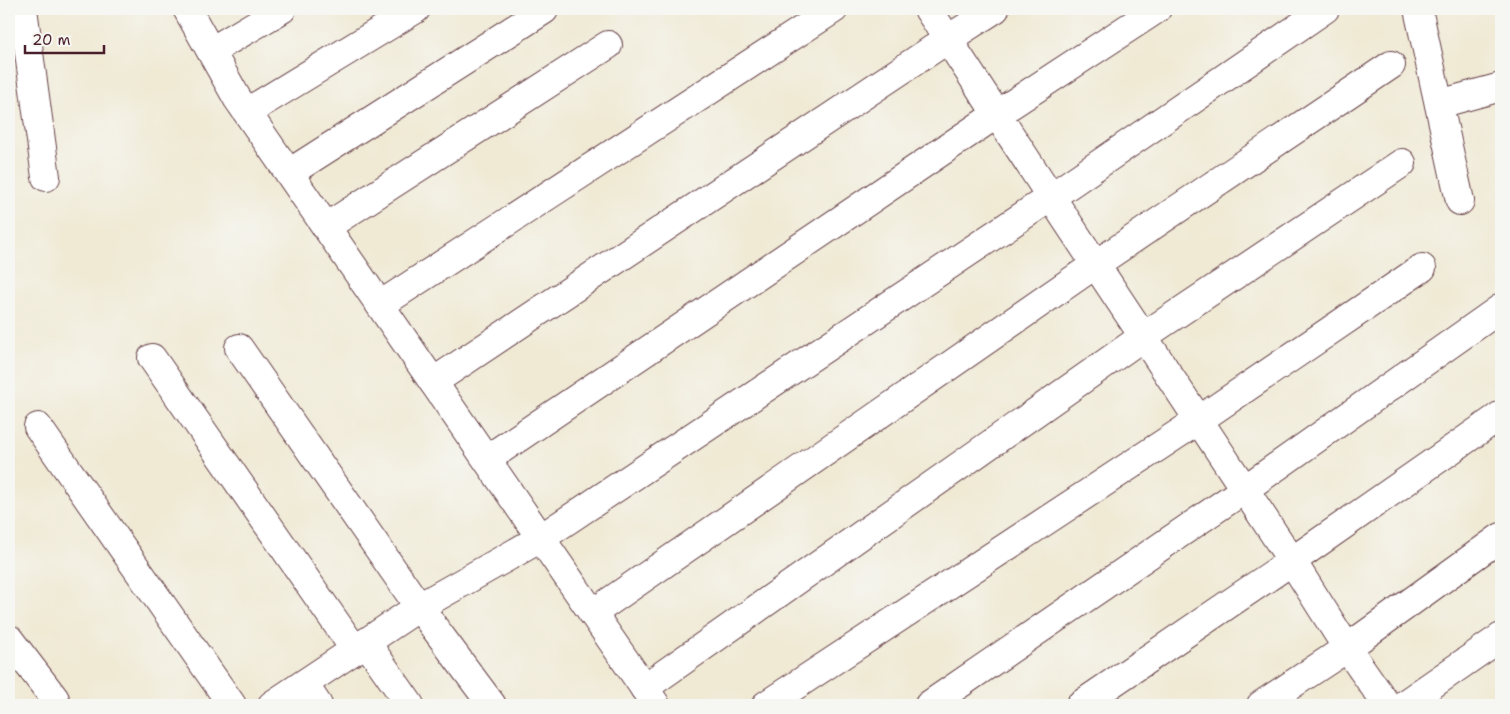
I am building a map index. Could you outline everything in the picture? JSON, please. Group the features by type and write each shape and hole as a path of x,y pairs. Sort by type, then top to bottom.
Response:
{"street":[{"path":"23,9 46,177"},
{"path":"187,9 237,98 650,697 1144,336 1402,163"},
{"path":"211,51 282,9"},
{"path":"247,112 416,9"},
{"path":"380,305 834,9"},
{"path":"928,9 1051,198 1245,489 1347,648 1387,705"},
{"path":"433,382 948,38 995,9"},
{"path":"487,459 997,114 1157,9"},
{"path":"272,705 311,695 361,646 419,607 540,538 1051,198 1325,9"},
{"path":"1418,9 1460,201"},
{"path":"289,173 544,10"},
{"path":"326,227 608,45"},
{"path":"593,613 1096,264 1392,65"},
{"path":"1439,104 1501,87"},
{"path":"766,705 1199,420 1422,268"},
{"path":"930,705 1245,489 1501,308"},
{"path":"239,348 419,607 492,705"},
{"path":"152,358 361,646 410,705"},
{"path":"1080,705 1292,561 1501,415"},
{"path":"38,428 232,705"},
{"path":"1261,705 1347,648 1501,537"},
{"path":"1403,705 1501,636"},
{"path":"9,639 55,699"}]}
